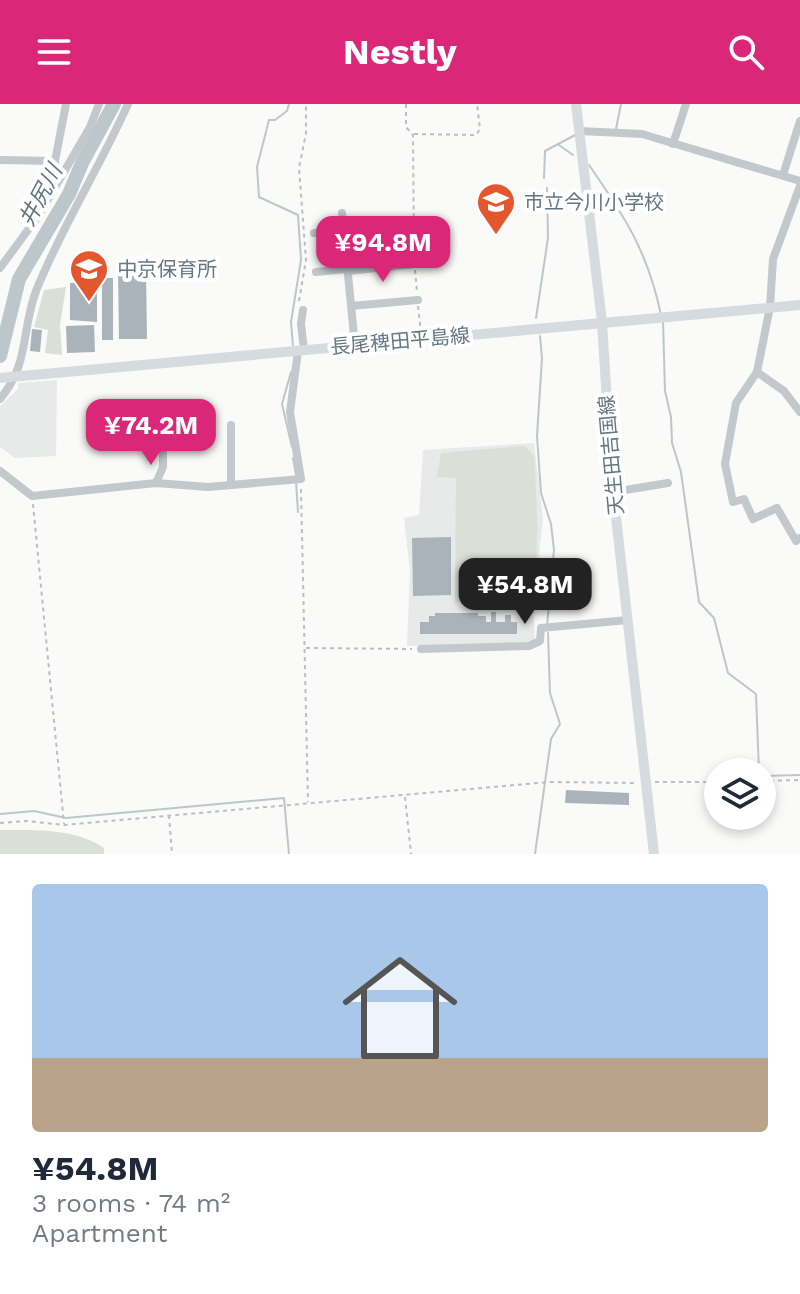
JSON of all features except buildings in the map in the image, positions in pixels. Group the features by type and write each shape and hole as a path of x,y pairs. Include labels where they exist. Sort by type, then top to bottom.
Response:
{"main road":[{"name":"天生田吉国線","path":"576,104 602,322 613,492 654,854"},
{"name":"長尾稗田平島線","path":"9,378 800,305"}],"street":[{"path":"56,181 55,161 66,104"},
{"path":"0,268 39,215 90,127 99,104"},
{"path":"0,399 25,352 35,294 128,104"},
{"path":"673,144 686,104"},
{"path":"783,175 800,121"},
{"path":"580,131 634,132 783,175 800,184 773,259 770,307 757,372 736,403 725,464 733,502 744,499 753,519 777,508 796,541 800,538"},
{"path":"0,160 55,161"},
{"path":"342,213 355,346"},
{"path":"314,233 344,230"},
{"path":"316,272 415,264"},
{"path":"351,306 418,300"},
{"path":"0,471 32,496 156,483 208,487 301,479 290,412 301,350 301,309"},
{"path":"757,372 784,391 800,412"},
{"path":"231,425 231,485"},
{"path":"156,483 163,467 163,444"},
{"path":"613,492 668,483"},
{"path":"421,649 529,646 540,641 541,628 628,620"}],"path":[{"path":"301,309 306,260 299,168 306,133 306,104"},
{"path":"406,104 406,127 413,135 415,264 421,340"},
{"path":"413,135 421,132 476,135 480,129 477,104"},
{"path":"301,479 308,803"},
{"path":"32,496 64,825"},
{"path":"304,648 421,649"},
{"path":"776,781 800,780"},
{"path":"0,823 27,821 64,825 549,782 704,782"},
{"path":"405,796 411,854"},
{"path":"169,814 172,854"}],"shaded area":[{"path":"66,287 60,325 62,355 45,353 48,330 34,327 44,290"},
{"path":"57,380 56,456 15,458 0,447 0,406 18,389 18,383"},
{"path":"534,443 543,519 533,609 535,640 533,643 478,646 407,646 410,572 404,518 419,515 423,450"},
{"path":"524,446 534,456 537,511 537,548 529,603 455,602 456,478 437,477 441,453"},
{"path":"0,830 40,830 81,837 104,848 104,854 0,854"}],"waterway":[{"name":"井尻川","path":"0,356 19,279 69,194 114,104"},
{"path":"289,104 287,111 275,120 269,120 257,167 259,197 298,215 301,260 291,322 293,346"},
{"path":"616,129 621,104"},
{"path":"544,178 545,151 577,134"},
{"path":"559,145 573,155"},
{"path":"589,165 634,236 649,272 661,315"},
{"path":"536,318 548,238 547,188"},
{"path":"663,321 665,391 671,417 672,443 681,472 699,602 714,618 728,673 756,694 758,758"},
{"path":"540,336 542,358 537,436 541,493 551,524 554,550 547,626"},
{"path":"291,372 282,404 292,447"},
{"path":"293,458 296,475"},
{"path":"296,481 298,512"},
{"path":"535,854 551,739 560,724 550,693 548,633"},
{"path":"776,776 800,775"},
{"path":"0,814 34,811 66,818 284,798 289,854"}],"place":[{"name":"市立今川小学校","path":"496,236"},
{"name":"中京保育所","path":"89,303"}]}
